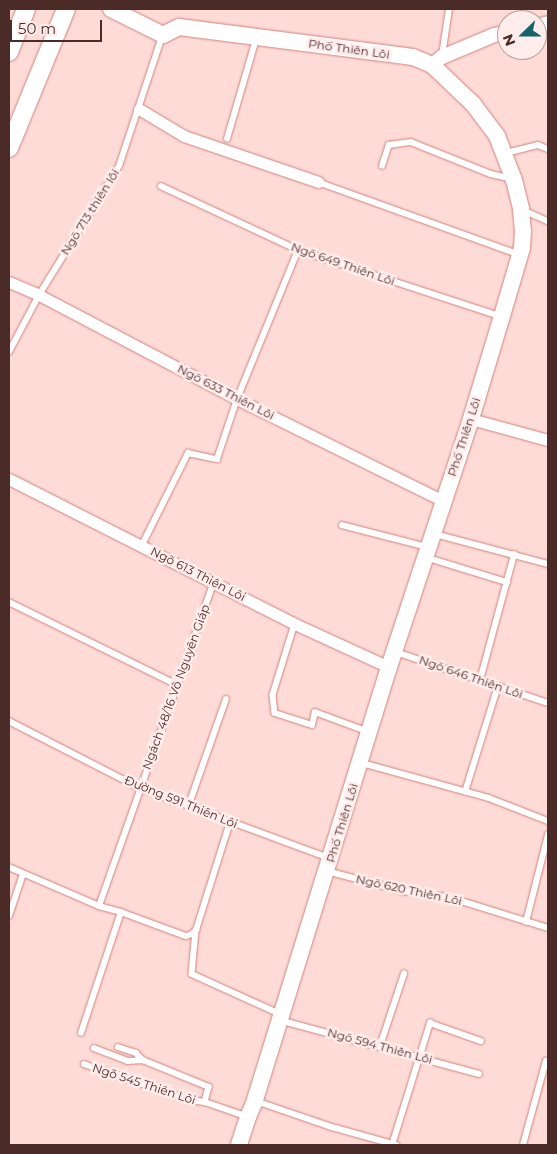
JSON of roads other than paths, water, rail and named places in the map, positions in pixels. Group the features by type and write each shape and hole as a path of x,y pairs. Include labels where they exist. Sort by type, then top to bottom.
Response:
{"main road":[{"path":"9,52 26,9"},
{"path":"9,148 66,9"},
{"path":"111,9 163,36"},
{"name":"Phố Thiên Lôi","path":"163,36 179,27 437,61 497,136 514,180 524,230 520,254 471,419 394,651 361,763 255,1101 239,1145"}],"street":[{"path":"437,61 497,34"},
{"path":"139,109 184,136 318,182"},
{"name":"Ngõ 633 Thiên Lôi","path":"9,282 39,295 237,399 443,501"},
{"path":"471,419 548,440"},
{"name":"Ngõ 613 Thiên Lôi","path":"9,479 214,581 295,624 389,667"}],"lane":[{"path":"437,61 449,9"},
{"name":"Ngõ 713 thiên lôi","path":"9,352 39,295 119,166 163,36"},
{"path":"227,139 257,36"},
{"path":"382,166 389,145 411,142 491,174 514,180"},
{"path":"504,153 538,146 548,149"},
{"path":"318,182 520,254"},
{"name":"Ngõ 649 Thiên Lôi","path":"161,186 298,250 502,316"},
{"path":"521,209 548,221"},
{"path":"142,545 188,453 218,459 237,399 298,250"},
{"path":"342,525 429,546 514,554 548,564"},
{"path":"429,546 507,582"},
{"path":"480,680 514,554"},
{"name":"Ngách 48/16 Vô Nguyên Giáp","path":"99,906 214,581"},
{"path":"9,602 178,684"},
{"path":"295,624 273,696 274,713 312,724 316,712 370,732"},
{"name":"Ngõ 646 Thiên Lôi","path":"394,651 548,704"},
{"path":"466,792 498,686"},
{"path":"188,807 226,699"},
{"name":"Đường 591 Thiên Lôi","path":"9,721 140,788 230,822 329,865"},
{"path":"361,763 489,798 548,821"},
{"path":"9,867 99,906 186,936 192,934 197,926 230,822"},
{"path":"526,922 548,834"},
{"name":"Ngõ 620 Thiên Lôi","path":"329,865 402,891 448,897 548,928"},
{"path":"9,916 23,874"},
{"path":"81,1033 120,912"},
{"name":"Ngõ 594 Thiên Lôi","path":"197,926 192,974 281,1017 479,1074"},
{"path":"380,1046 404,974"},
{"path":"255,1101 332,1127 394,1145 418,1056 430,1023 481,1041"},
{"path":"118,1046 136,1053 143,1060"},
{"name":"Ngõ 545 Thiên Lôi","path":"94,1048 128,1061 143,1060 209,1087 204,1102"},
{"path":"523,1145 546,1062 548,1062"},
{"name":"Ngõ 545 Thiên Lôi","path":"84,1064 189,1100 204,1102 248,1117"}]}
